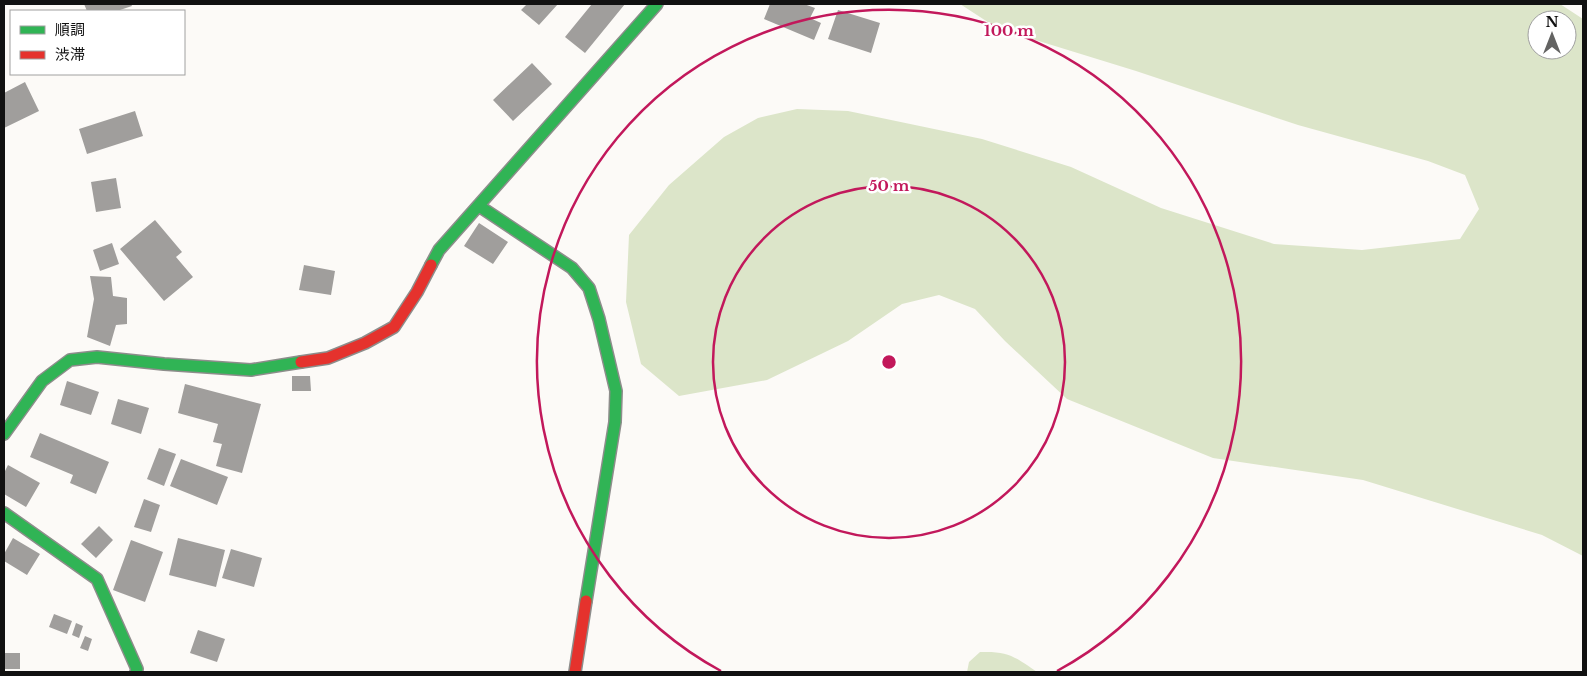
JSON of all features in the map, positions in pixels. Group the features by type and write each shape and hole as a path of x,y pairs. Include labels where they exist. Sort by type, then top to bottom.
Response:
{"street":[{"path":"4,434 42,381 70,360 97,357 251,370 328,358 365,343 394,327 417,292 439,250 657,4"},
{"path":"479,206 572,268 589,288 600,319 616,391 615,422 575,672"},
{"path":"4,513 97,579 137,669 136,672"}],"green space":[{"path":"960,4 1560,4 1569,10 1527,10 1527,60 1577,60 1577,15 1583,19 1583,556 1542,535 1363,480 1213,458 1067,399 1005,341 975,309 939,295 902,304 848,341 767,380 679,396 641,364 626,302 629,235 669,185 724,137 758,118 797,109 848,111 982,139 1071,167 1161,208 1274,244 1362,250 1460,239 1479,209 1465,175 1428,161 1298,125 1136,71 997,28"},
{"path":"980,652 997,652 1010,656 1037,672 967,672 969,662"}],"building":[{"path":"84,4 131,4 132,6 120,10 87,10"},
{"path":"527,4 558,4 539,25 521,10"},
{"path":"592,4 625,4 585,53 565,37"},
{"path":"770,4 804,4 815,8 810,18 821,23 814,40 764,19"},
{"path":"838,10 880,23 871,53 828,39"},
{"path":"532,63 552,84 513,121 493,100"},
{"path":"25,82 39,111 4,128 4,93"},
{"path":"135,111 143,136 87,154 79,129"},
{"path":"116,178 121,208 96,212 91,182"},
{"path":"155,220 182,252 176,257 193,277 164,301 120,249"},
{"path":"479,223 508,242 493,264 464,246"},
{"path":"112,243 119,264 100,271 93,250"},
{"path":"304,265 335,271 331,295 299,290"},
{"path":"90,276 111,277 113,296 127,298 127,324 116,325 110,346 87,337 94,299"},
{"path":"292,376 310,376 311,391 292,391"},
{"path":"67,381 99,392 91,415 60,405"},
{"path":"185,384 261,404 242,473 216,466 222,444 213,442 218,424 178,413"},
{"path":"118,399 149,408 141,434 111,424"},
{"path":"40,433 109,462 96,494 70,483 73,475 30,457"},
{"path":"159,448 176,454 164,486 147,479"},
{"path":"181,459 228,477 217,505 170,486"},
{"path":"8,465 40,483 26,507 4,494 4,473"},
{"path":"144,499 160,505 151,532 134,527"},
{"path":"99,526 113,540 96,558 81,544"},
{"path":"13,538 40,554 27,575 4,561 4,554"},
{"path":"178,538 225,550 216,587 169,575"},
{"path":"131,540 163,552 145,602 113,590"},
{"path":"231,549 262,558 254,587 222,578"},
{"path":"54,614 72,621 67,634 49,627"},
{"path":"76,623 83,626 79,638 72,635"},
{"path":"198,630 225,639 217,662 190,653"},
{"path":"85,636 92,639 88,651 80,648"},
{"path":"4,653 20,653 20,669 4,669"}],"traffic: fast":[{"path":"431,265 439,250 657,4"},
{"path":"479,206 572,268 589,288 599,319 616,391 615,422 586,601"},
{"path":"4,434 42,381 70,360 97,357 251,370 301,362"},
{"path":"4,513 97,579 137,669 136,672"}],"traffic: jam":[{"path":"301,362 328,358 365,343 394,327 417,292 431,265"},
{"path":"575,672 586,601"}]}
